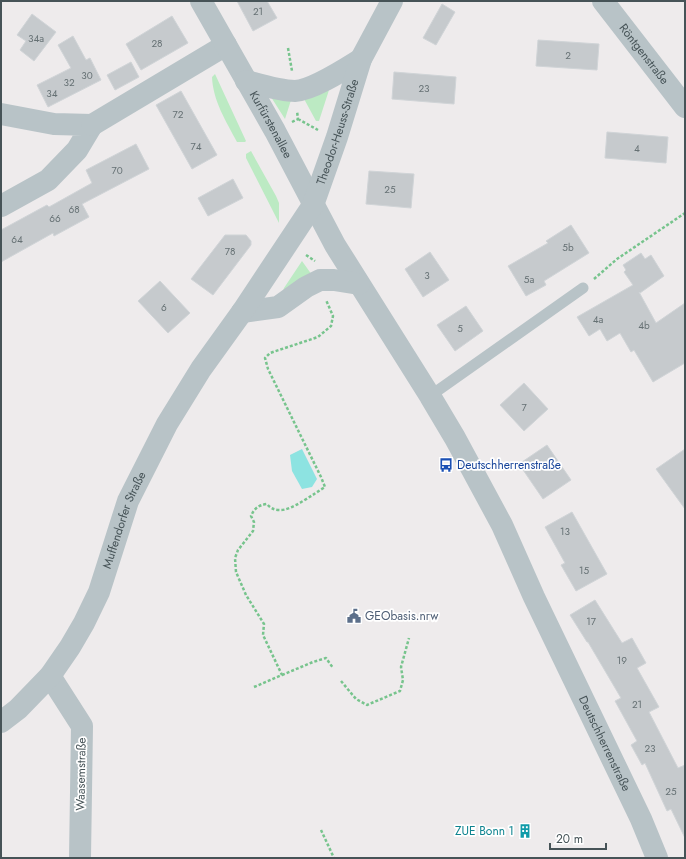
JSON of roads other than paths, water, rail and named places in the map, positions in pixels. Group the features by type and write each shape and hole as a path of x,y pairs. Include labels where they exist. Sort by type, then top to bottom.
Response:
{"street":[{"name":"Kurfürstenallee","path":"202,1 275,131 313,205"},
{"name":"Theodor-Heuss-Straße","path":"313,205 337,137 361,60 392,1"},
{"name":"Röntgenstraße","path":"603,1 685,107"},
{"path":"1,206 48,180 77,150 92,125 226,46"},
{"name":"Theodor-Heuss-Straße","path":"246,81 295,91 318,84 361,60"},
{"path":"1,114 54,124 92,125"},
{"name":"Deutschherrenstraße","path":"313,205 335,246 455,438 502,525 534,597 641,819 657,858"},
{"name":"Muffendorfer Straße","path":"1,722 18,709 50,676 77,635 96,598 128,501 167,424 201,369 242,312 313,205"},
{"path":"242,312 278,307 306,287 320,280 334,280 359,284"},
{"name":"Waasemstraße","path":"50,676 82,726 80,858"}],"lane":[{"path":"430,396 583,288"}],"water":[{"path":"302,449 317,479 312,487 302,489 292,471 290,455"}],"place":[{"name":"Deutschherrenstraße","path":"446,465"},
{"name":"GEObasis.nrw","path":"354,616"},
{"name":"ZUE Bonn 1","path":"525,831"}]}
